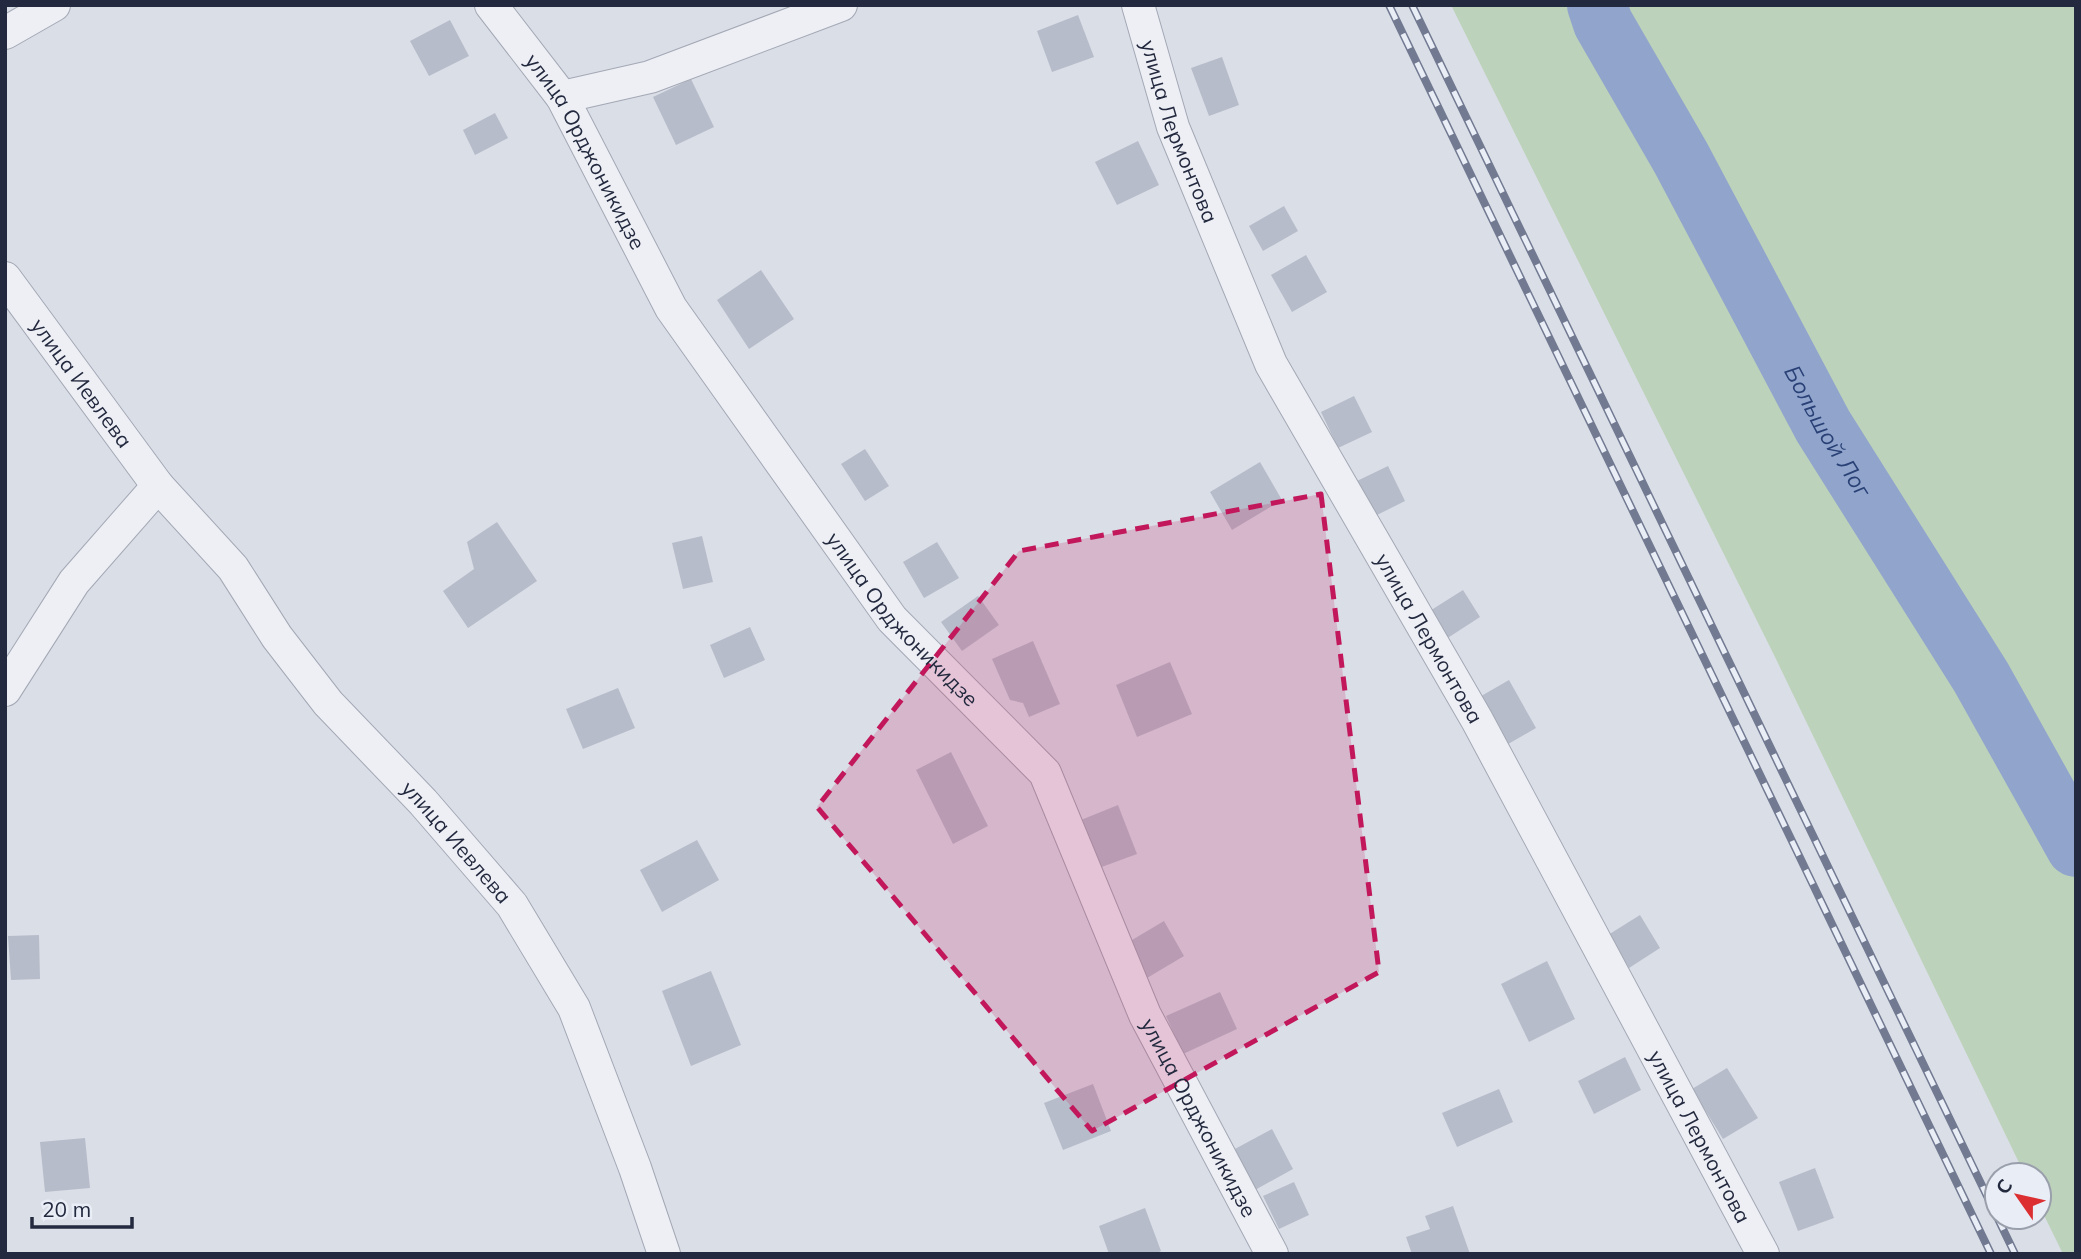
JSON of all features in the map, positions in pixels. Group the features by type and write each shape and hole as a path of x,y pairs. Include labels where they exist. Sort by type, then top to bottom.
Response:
{"street":[{"path":"5,33 54,5"},
{"name":"улица Орджоникидзе","path":"491,5 562,97 671,308 892,619 1045,773 1145,1015 1272,1254"},
{"path":"562,97 650,78 841,5"},
{"name":"улица Лермонтова","path":"1138,5 1172,127 1271,364 1477,720 1763,1254"},
{"name":"улица Иевлева","path":"5,278 158,486 233,568 277,637 328,703 423,802 512,905 574,1008 635,1168 664,1254"},
{"path":"5,690 74,582 158,486"}],"highlighted area":[{"path":"1321,494 1379,972 1092,1131 817,807 1019,551"}],"green space":[{"path":"1451,5 2076,5 2076,1254 2063,1254 2052,1231 2053,1161 2018,1161 1776,659"}],"building":[{"path":"1078,15 1094,57 1052,72 1037,31"},
{"path":"450,20 469,56 429,76 410,41"},
{"path":"1222,57 1239,105 1209,116 1191,68"},
{"path":"691,79 714,127 676,145 653,97"},
{"path":"495,113 508,138 475,155 463,130"},
{"path":"1138,141 1159,185 1117,205 1095,162"},
{"path":"1284,206 1298,231 1263,251 1249,226"},
{"path":"1306,255 1327,292 1292,312 1271,275"},
{"path":"761,270 794,319 749,349 717,300"},
{"path":"1354,396 1372,432 1338,448 1321,412"},
{"path":"865,449 889,486 865,501 841,464"},
{"path":"1260,462 1282,500 1232,530 1210,492"},
{"path":"1388,466 1405,501 1375,516 1357,481"},
{"path":"497,522 537,581 468,628 443,591 474,569 467,542"},
{"path":"702,536 713,582 683,589 672,543"},
{"path":"937,542 959,578 924,598 903,562"},
{"path":"1463,590 1480,617 1443,641 1425,614"},
{"path":"978,596 999,625 962,651 941,622"},
{"path":"750,627 765,660 724,678 710,645"},
{"path":"1033,641 1060,704 1029,717 1023,703 1010,700 992,659"},
{"path":"1170,662 1192,714 1137,737 1116,685"},
{"path":"1509,680 1536,728 1503,747 1476,699"},
{"path":"618,688 635,728 583,749 566,709"},
{"path":"951,752 988,826 953,844 916,770"},
{"path":"1118,805 1137,854 1099,868 1081,820"},
{"path":"697,840 719,880 662,912 640,870"},
{"path":"1640,915 1660,948 1629,968 1608,935"},
{"path":"1164,921 1184,956 1147,978 1127,943"},
{"path":"39,935 40,979 11,980 8,936"},
{"path":"1547,961 1575,1019 1529,1042 1501,984"},
{"path":"711,971 741,1045 691,1066 662,991"},
{"path":"1220,992 1237,1029 1183,1054 1166,1016"},
{"path":"1625,1057 1641,1090 1594,1114 1578,1081"},
{"path":"1727,1068 1758,1118 1723,1139 1692,1089"},
{"path":"1093,1084 1111,1131 1063,1150 1044,1103"},
{"path":"1499,1089 1513,1122 1457,1147 1442,1113"},
{"path":"1272,1129 1293,1169 1255,1190 1233,1150"},
{"path":"85,1138 90,1188 45,1192 40,1142"},
{"path":"1815,1168 1834,1218 1798,1231 1779,1182"},
{"path":"1294,1182 1309,1215 1279,1229 1263,1196"},
{"path":"1453,1206 1470,1254 1412,1254 1406,1237 1430,1229 1425,1216"},
{"path":"1145,1208 1161,1251 1155,1254 1109,1254 1099,1226"}],"waterway":[{"name":"Большой Лог","path":"1597,5 1603,23 1681,158 1823,426 1981,677 2076,847"}],"railway":[{"path":"1389,5 1991,1254"},
{"path":"1412,5 2015,1254"}]}
